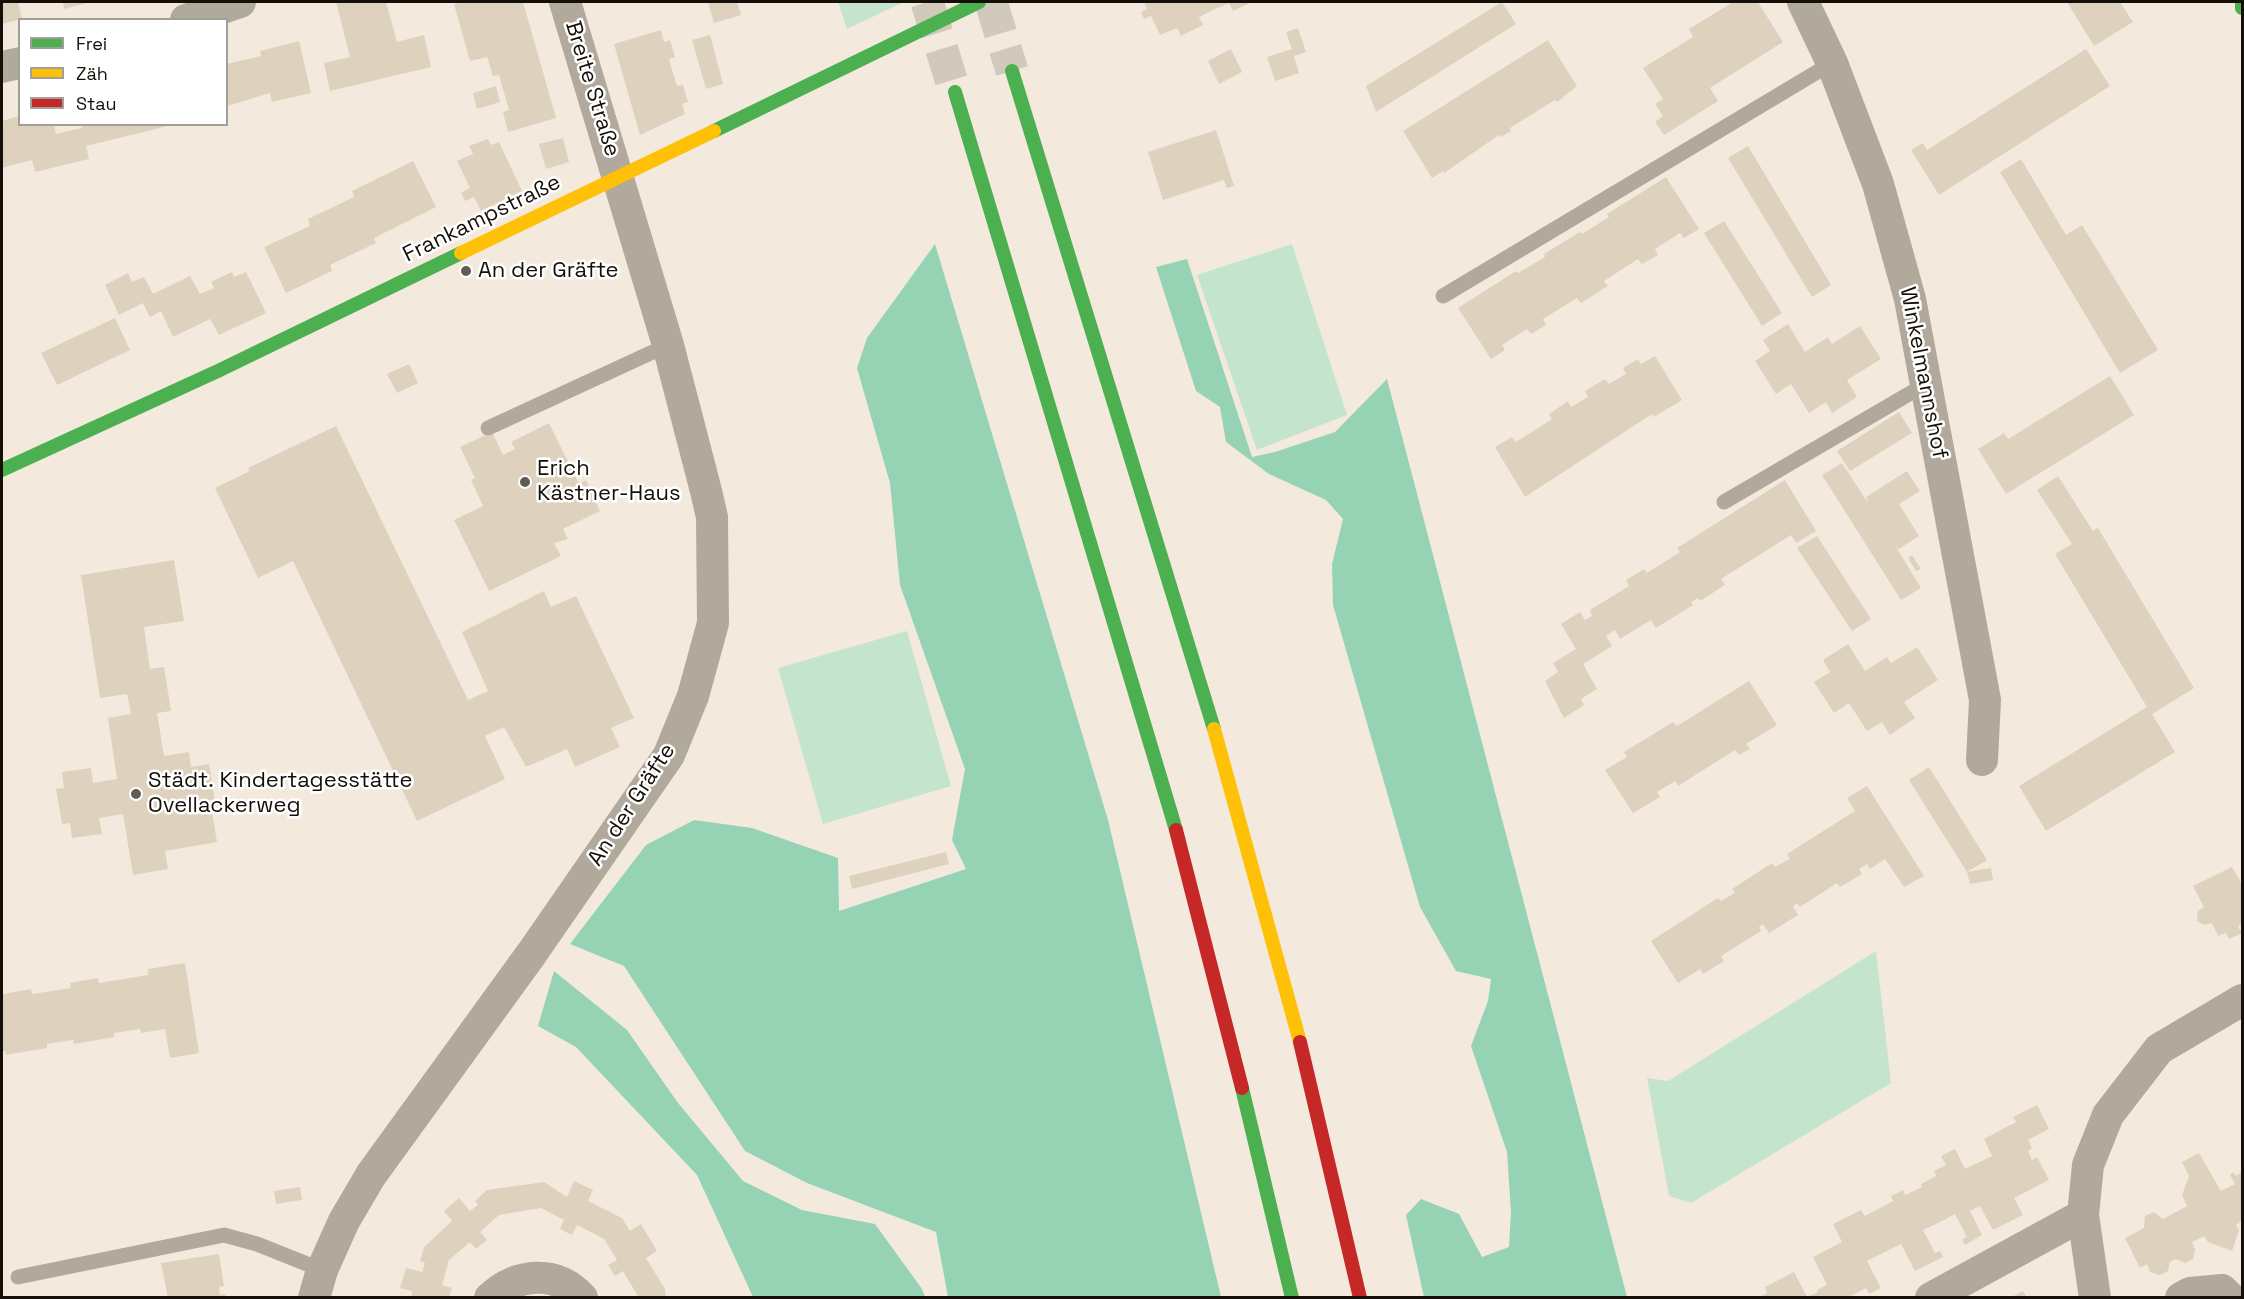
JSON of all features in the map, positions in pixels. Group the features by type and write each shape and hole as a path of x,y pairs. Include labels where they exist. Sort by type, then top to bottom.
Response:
{"main road":[{"name":"Frankampstraße","path":"2,470 220,370 979,2"},
{"path":"2242,2 2242,8"},
{"path":"1012,71 1246,836 1333,1167 1360,1298"},
{"path":"955,92 1180,843 1266,1181 1292,1298"}],"street":[{"path":"192,18 240,2"},
{"name":"Breite Straße","path":"565,2 618,177"},
{"name":"Winkelmannshof","path":"1803,2 1832,63 1878,184 1910,299 1985,700 1982,760"},
{"path":"2,67 18,63"},
{"name":"An der Gräfte","path":"318,1284 344,1221 371,1175 532,953 669,755 693,696 713,623 712,518 668,345 618,177"},
{"path":"2095,1298 2083,1215 2088,1165 2108,1115 2159,1049 2242,1000"},
{"path":"1931,1298 2083,1215"},
{"path":"490,1298 506,1283 538,1276 570,1285 582,1298"},
{"path":"2181,1298 2190,1293 2222,1290 2229,1298"}],"lane":[{"path":"1443,296 1832,63"},
{"path":"488,428 668,345"},
{"path":"1724,502 1926,384"},
{"path":"18,1277 224,1235 257,1244 318,1284"}],"green space":[{"path":"838,2 904,2 847,29"},
{"path":"935,244 1108,820 1221,1297 948,1297 936,1232 807,1183 745,1151 624,966 570,944 646,845 694,820 752,828 838,858 839,911 966,869 952,840 965,769 900,585 890,483 857,368 867,338"},
{"path":"1292,244 1347,415 1257,450 1197,275"},
{"path":"1187,259 1252,457 1275,452 1335,432 1387,379 1627,1297 1424,1297 1406,1215 1421,1199 1459,1214 1482,1257 1509,1247 1511,1213 1507,1152 1471,1046 1488,1001 1491,979 1456,971 1420,907 1333,605 1332,564 1343,519 1326,500 1269,474 1226,442 1220,407 1196,391 1156,267"},
{"path":"907,631 951,786 823,824 778,668"},
{"path":"1876,951 1891,1083 1691,1203 1669,1196 1647,1078 1668,1081"},
{"path":"554,971 627,1030 678,1103 743,1181 802,1210 875,1224 922,1289 925,1297 753,1297 697,1175 576,1047 538,1026"}],"building":[{"path":"2,2 18,2 22,18 2,24"},
{"path":"63,2 91,2 64,9"},
{"path":"336,2 386,2 397,42 424,35 431,67 330,91 324,63 350,57"},
{"path":"523,2 556,118 508,132 503,112 509,110 499,75 493,76 487,57 470,61 454,4"},
{"path":"708,2 737,2 741,15 714,23"},
{"path":"1144,2 1252,2 1233,11 1229,3 1213,10 1199,17 1203,25 1181,36 1177,28 1160,35 1151,16 1144,19 1141,12 1147,9"},
{"path":"1502,2 1516,24 1376,112 1366,86"},
{"path":"1733,2 1758,2 1783,42 1710,88 1718,101 1664,135 1655,122 1663,116 1655,104 1663,99 1643,68 1693,37 1689,29"},
{"path":"2067,2 2120,2 2133,22 2094,46"},
{"path":"1298,28 1306,52 1294,56 1299,73 1275,81 1267,57 1292,49 1286,32"},
{"path":"661,30 664,42 670,40 675,57 669,59 673,73 677,86 683,85 688,102 682,104 685,114 640,135 614,44"},
{"path":"710,35 723,84 706,89 692,40"},
{"path":"1548,40 1577,86 1557,102 1555,100 1510,128 1511,131 1500,137 1499,135 1444,173 1443,171 1432,178 1403,131"},
{"path":"299,41 311,93 272,102 270,93 228,106 228,64 261,56 260,51"},
{"path":"1231,49 1242,72 1219,84 1208,61"},
{"path":"2086,49 2110,86 1939,195 1911,150 1923,143 1927,150"},
{"path":"496,86 500,102 477,109 473,93"},
{"path":"18,117 18,126 54,126 56,134 82,128 82,126 168,126 86,146 89,159 35,172 32,160 2,168 2,121"},
{"path":"1216,130 1234,186 1227,188 1224,180 1163,200 1148,152"},
{"path":"563,138 569,162 546,169 539,144"},
{"path":"488,139 491,145 499,142 522,191 481,211 474,197 465,201 461,193 470,188 457,161 473,154 469,146"},
{"path":"1748,146 1831,285 1812,297 1728,158"},
{"path":"2021,159 2066,235 2082,225 2158,350 2120,373 2000,172"},
{"path":"413,161 436,207 374,238 376,243 330,265 332,271 286,293 264,247 310,226 308,219 354,197 352,191"},
{"path":"1666,177 1699,229 1684,238 1680,233 1655,249 1658,255 1642,264 1638,259 1604,281 1608,286 1581,303 1577,298 1543,319 1546,325 1531,334 1527,329 1502,345 1505,350 1491,359 1458,308 1516,271 1518,273 1545,257 1544,254 1580,232 1582,234 1609,217 1607,214"},
{"path":"1724,221 1782,313 1762,326 1704,233"},
{"path":"232,272 234,277 246,272 266,313 219,335 210,319 173,337 161,311 150,317 143,303 119,315 105,285 128,273 132,282 144,277 153,294 190,276 200,294 214,288 211,282"},
{"path":"115,318 130,350 57,385 41,353"},
{"path":"1788,324 1805,352 1828,337 1832,344 1860,326 1881,359 1847,380 1857,397 1832,413 1826,402 1809,413 1791,384 1776,394 1755,361 1770,351 1763,340"},
{"path":"1655,356 1682,400 1654,417 1652,414 1525,497 1495,447 1512,437 1516,442 1552,419 1549,414 1568,401 1571,407 1588,397 1585,391 1605,379 1609,384 1626,374 1623,368 1638,359 1641,364"},
{"path":"409,364 418,383 397,393 387,374"},
{"path":"2110,376 2134,415 2006,494 1978,449 2004,433 2008,439"},
{"path":"1899,412 1912,433 1850,471 1837,451"},
{"path":"549,423 579,484 586,480 600,511 563,529 568,539 554,543 561,556 489,591 454,520 483,506 471,480 475,478 460,447 492,432 503,455 515,449 511,442"},
{"path":"336,426 468,700 488,691 462,632 544,591 551,607 576,596 634,718 611,728 620,747 575,767 567,749 526,767 504,727 485,736 505,779 417,821 293,561 258,578 215,488 250,471 248,468"},
{"path":"1842,463 1868,503 1866,497 1907,471 1920,491 1899,504 1919,536 1899,549 1896,547 1921,588 1901,600 1822,475"},
{"path":"2058,476 2093,531 2098,528 2194,688 2152,714 2175,752 2046,831 2019,786 2147,707 2055,554 2072,544 2037,490"},
{"path":"1785,480 1816,531 1796,543 1791,535 1721,579 1725,585 1700,601 1698,598 1691,602 1693,605 1656,628 1651,620 1620,639 1615,630 1606,636 1612,646 1583,664 1597,689 1581,699 1584,705 1564,718 1545,681 1558,672 1553,663 1576,649 1561,624 1580,612 1585,620 1592,616 1590,610 1629,586 1626,580 1644,569 1647,573 1680,552 1677,548"},
{"path":"1817,536 1871,619 1852,631 1797,548"},
{"path":"1912,555 1921,569 1916,571 1908,558"},
{"path":"174,560 184,621 144,627 150,669 164,667 171,711 157,713 164,756 189,752 191,767 209,764 215,800 210,800 217,842 165,851 168,869 133,875 123,814 99,818 102,834 72,838 70,823 62,824 56,789 64,788 62,772 91,768 93,783 117,779 108,718 131,714 127,694 100,698 81,575"},
{"path":"1848,644 1865,671 1887,657 1891,663 1917,647 1938,680 1904,702 1915,718 1890,735 1882,722 1867,731 1849,703 1834,713 1814,682 1830,672 1823,660"},
{"path":"1749,681 1777,725 1746,744 1750,749 1739,755 1735,750 1678,786 1675,781 1657,792 1660,797 1633,813 1605,770 1627,757 1624,752 1673,722 1677,726"},
{"path":"1929,767 1987,860 1967,872 1909,780"},
{"path":"1867,786 1924,876 1904,887 1885,859 1870,869 1867,864 1859,869 1862,874 1840,887 1837,883 1800,907 1797,903 1793,906 1798,915 1769,933 1763,924 1759,927 1761,931 1721,956 1724,961 1703,974 1700,969 1678,983 1651,941 1718,898 1721,901 1735,893 1732,889 1772,863 1775,867 1790,859 1787,854 1855,811 1847,798"},
{"path":"946,852 949,864 852,889 849,876"},
{"path":"2232,867 2242,884 2242,924 2238,926 2242,933 2229,939 2226,933 2218,936 2212,923 2204,925 2197,921 2198,911 2204,907 2193,886"},
{"path":"1991,868 1993,880 1970,884 1967,872"},
{"path":"185,963 199,1053 170,1058 165,1029 141,1033 140,1029 114,1033 114,1037 74,1044 73,1040 47,1044 47,1048 6,1055 5,1051 2,1051 3,994 31,989 32,994 71,988 70,983 98,978 99,983 148,975 148,969"},
{"path":"2037,1105 2049,1129 2028,1140 2032,1148 2028,1151 2032,1160 2037,1157 2049,1180 2014,1198 2023,1215 1993,1230 1980,1206 1970,1211 1982,1235 1965,1245 1962,1239 1967,1237 1955,1214 1923,1230 1935,1253 1940,1251 1943,1257 1915,1271 1901,1244 1867,1261 1881,1288 1869,1294 1866,1288 1847,1298 1758,1298 1767,1293 1765,1287 1794,1272 1807,1297 1818,1292 1817,1290 1827,1285 1813,1257 1842,1242 1833,1224 1861,1210 1865,1216 1893,1201 1891,1196 1903,1190 1905,1195 1922,1187 1921,1184 1936,1176 1934,1171 1946,1165 1941,1156 1955,1149 1965,1169 1992,1156 1984,1139 2016,1122 2013,1117"},
{"path":"2199,1153 2221,1191 2235,1184 2230,1175 2233,1172 2236,1176 2242,1172 2242,1221 2236,1225 2239,1230 2232,1251 2208,1242 2204,1236 2192,1242 2195,1250 2193,1259 2185,1263 2176,1259 2170,1262 2168,1271 2160,1275 2150,1272 2147,1264 2140,1268 2125,1238 2144,1228 2145,1216 2154,1212 2163,1219 2187,1206 2182,1195 2189,1176 2182,1162"},
{"path":"574,1181 593,1190 588,1201 622,1218 630,1231 641,1224 657,1251 646,1258 665,1289 666,1298 639,1298 623,1271 615,1276 608,1265 617,1260 604,1239 577,1225 572,1235 560,1229 564,1220 541,1208 499,1215 480,1232 487,1240 476,1249 470,1242 449,1260 442,1285 452,1288 449,1298 411,1298 412,1291 400,1288 406,1268 422,1272 425,1263 420,1261 424,1247 452,1221 444,1211 459,1198 470,1211 478,1205 475,1201 487,1190 544,1182 567,1197"},
{"path":"300,1187 302,1200 276,1204 274,1191"},
{"path":"219,1254 224,1286 219,1287 220,1295 225,1294 226,1298 168,1298 161,1263"},
{"path":"2023,1291 2027,1298 2010,1298"}],"tunnel":[{"path":"927,2 955,92"},
{"path":"991,2 1012,71"}],"traffic: fast":[{"path":"714,131 979,2"},
{"path":"2242,2 2242,8"},
{"path":"1012,71 1214,729"},
{"path":"955,92 1176,830"},
{"path":"2,470 220,370 461,253"},
{"path":"1242,1088 1292,1298"}],"traffic: slow":[{"path":"461,253 714,131"},
{"path":"1214,729 1300,1042"}],"traffic: jam":[{"path":"1176,830 1242,1088"},
{"path":"1300,1042 1360,1298"}],"place":[{"name":"An der Gräfte","path":"466,271"},
{"name":"Erich Kästner-Haus","path":"525,482"},
{"name":"Städt. Kindertagesstätte Ovellackerweg","path":"136,794"}]}
